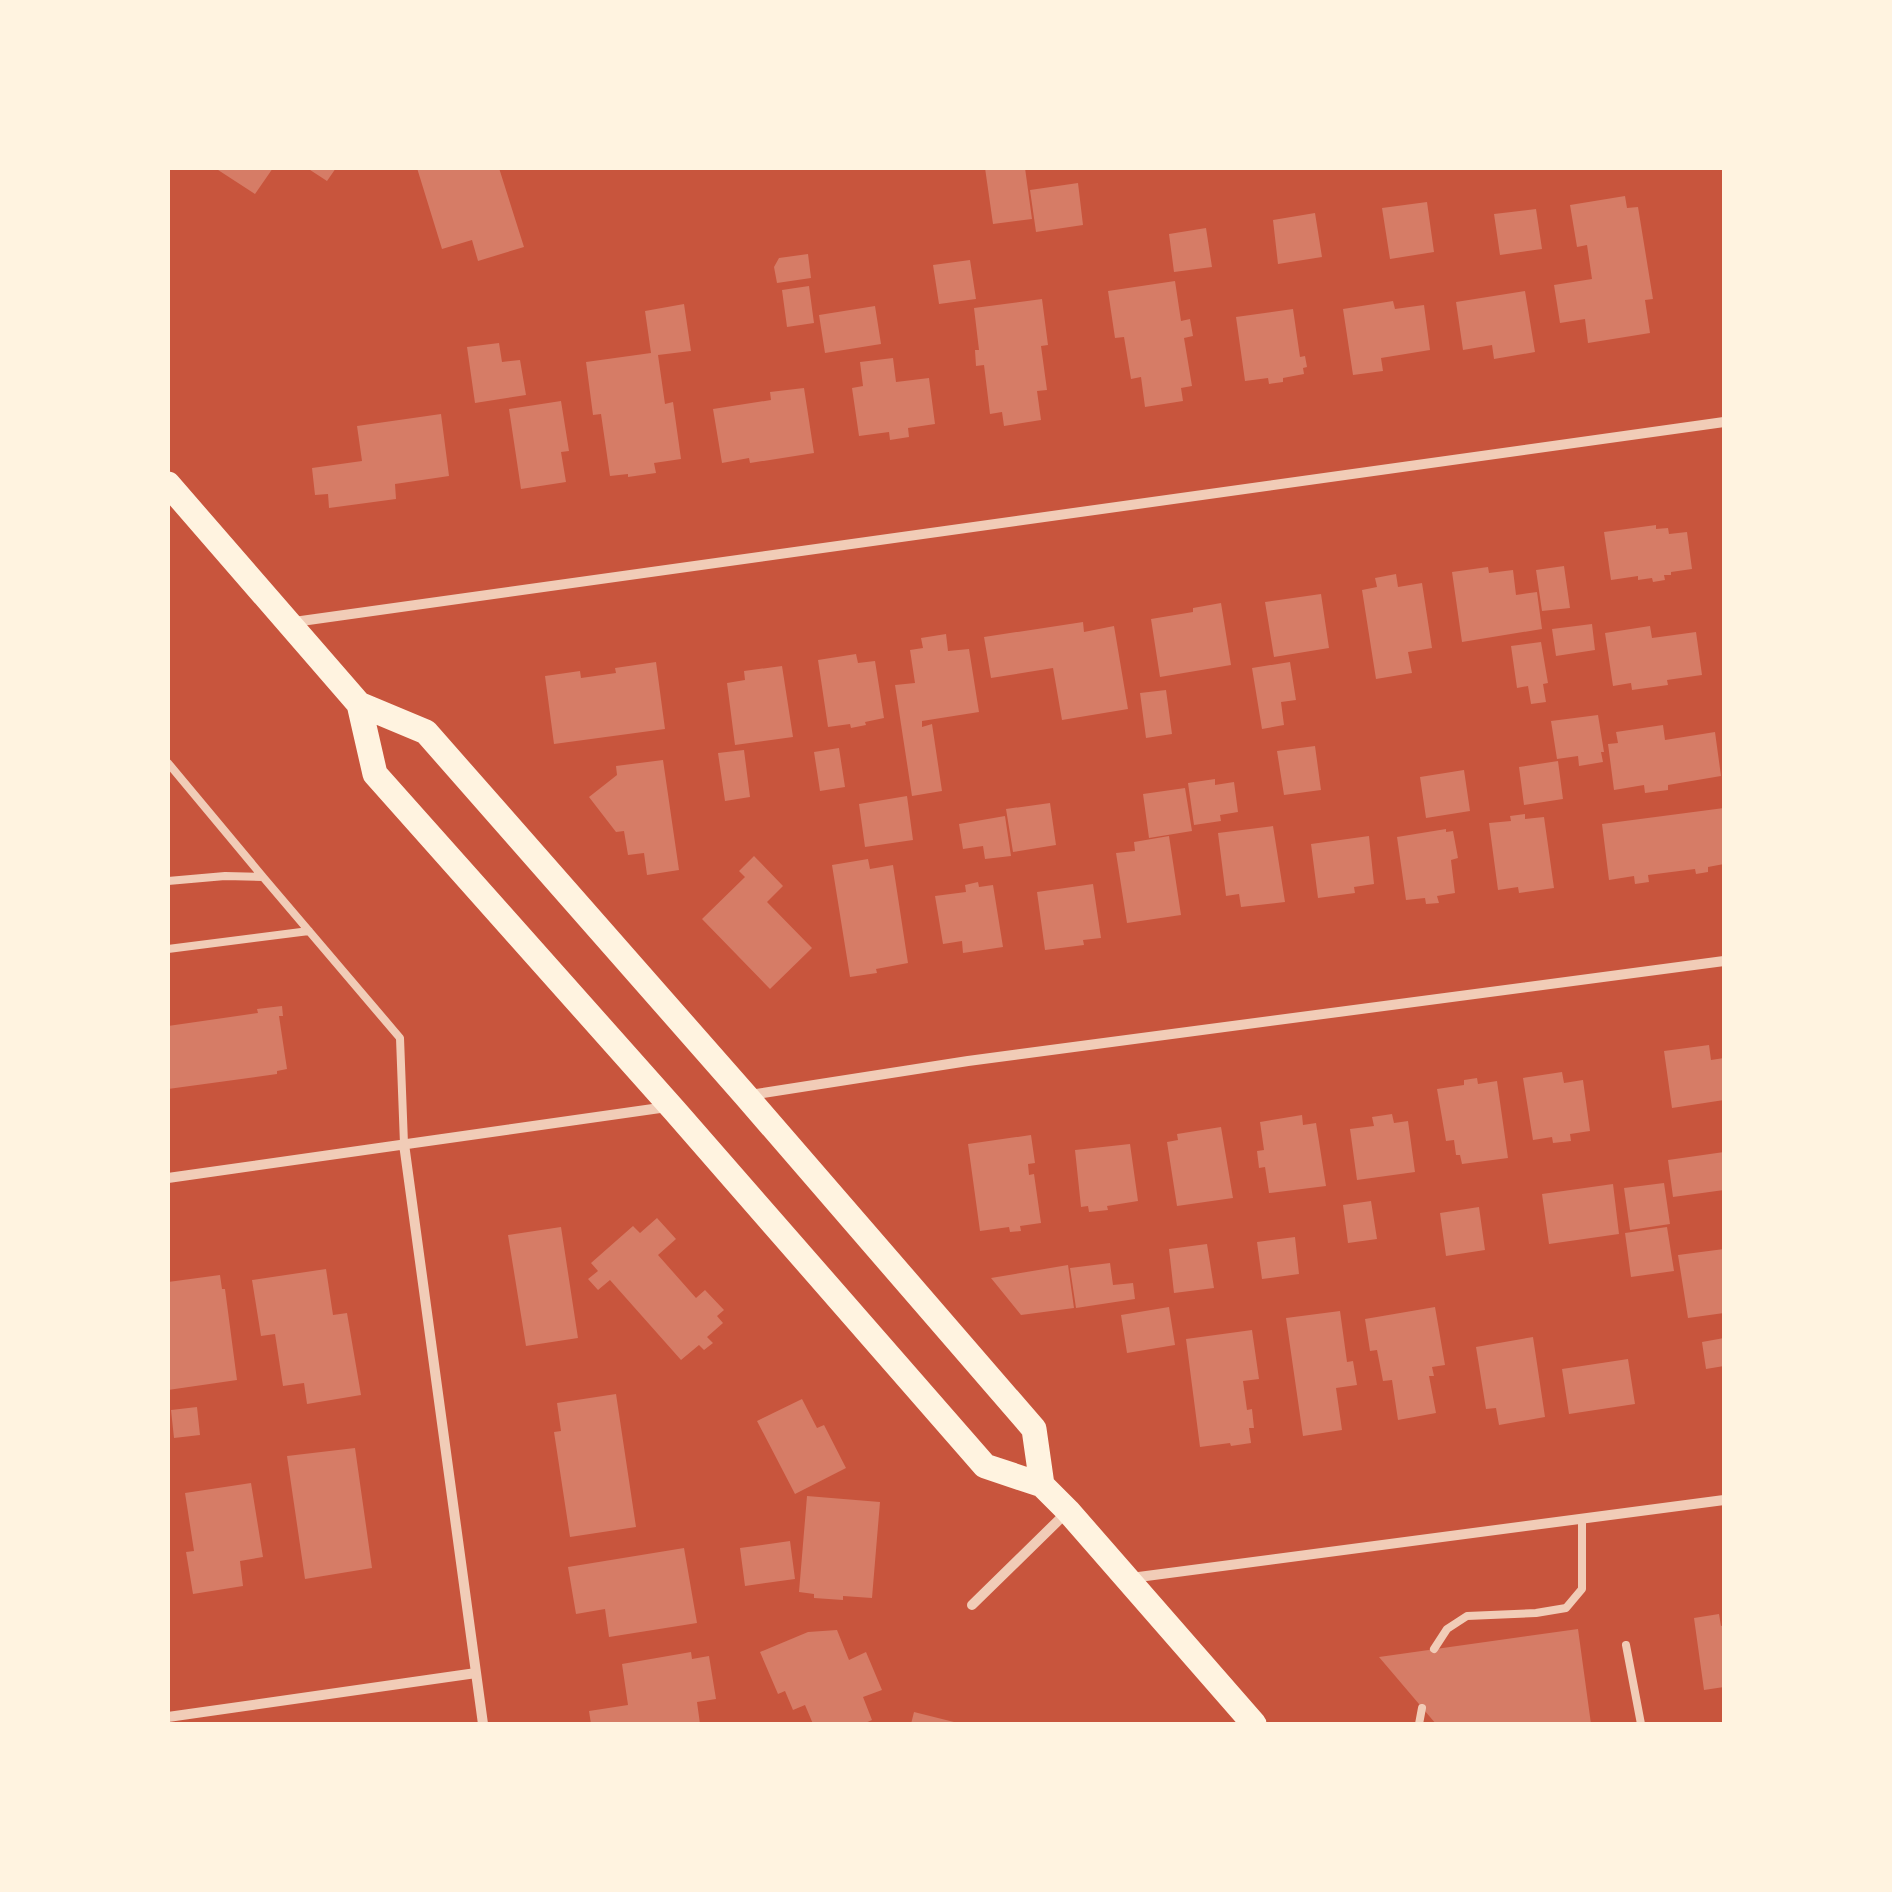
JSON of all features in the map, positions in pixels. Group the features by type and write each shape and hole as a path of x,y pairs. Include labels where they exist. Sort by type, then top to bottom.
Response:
{"main road":[{"path":"168,484 359,704 426,732 746,1096 1034,1429 1042,1485"},
{"path":"359,704 375,774 985,1466 1042,1485 1254,1724"}],"street":[{"path":"290,623 1724,422"},
{"path":"746,1096 968,1061 1724,961"},
{"path":"168,1178 671,1106"},
{"path":"404,1144 483,1724"},
{"path":"1126,1579 1724,1500"},
{"path":"972,1605 1068,1511"},
{"path":"168,1716 476,1673"}],"lane":[{"path":"168,763 400,1038 404,1144"},
{"path":"168,881 263,877"},
{"path":"168,949 309,930"},
{"path":"1434,1649 1447,1629 1467,1616 1566,1608 1582,1588 1582,1518"},
{"path":"1626,1645 1641,1724"},
{"path":"1419,1724 1422,1708"}],"building":[{"path":"215,168 273,168 255,194"},
{"path":"307,168 336,168 327,181"},
{"path":"417,168 499,168 524,247 478,261 472,240 442,249"},
{"path":"985,168 1025,168 1032,219 993,224"},
{"path":"1078,183 1083,225 1036,232 1030,190"},
{"path":"1625,196 1627,208 1638,207 1653,299 1645,300 1650,333 1588,343 1585,319 1560,323 1554,285 1592,279 1587,245 1577,247 1570,205"},
{"path":"1427,202 1434,252 1390,259 1382,208"},
{"path":"1536,209 1542,249 1500,255 1494,214"},
{"path":"1315,213 1322,257 1278,264 1273,220"},
{"path":"1206,228 1212,267 1174,272 1169,234"},
{"path":"808,254 811,278 777,283 774,267 779,258"},
{"path":"970,260 976,299 939,304 933,265"},
{"path":"1175,281 1181,321 1190,319 1193,336 1184,338 1192,386 1181,388 1183,401 1145,407 1141,377 1131,379 1124,337 1115,338 1108,291"},
{"path":"809,286 814,323 787,327 782,290"},
{"path":"1525,291 1535,352 1494,359 1492,345 1463,350 1456,302"},
{"path":"1042,299 1048,345 1041,346 1047,390 1037,391 1041,420 1004,426 1002,412 990,414 984,365 976,366 975,350 979,350 974,308"},
{"path":"1393,301 1395,309 1424,305 1430,350 1381,358 1383,371 1353,375 1343,309"},
{"path":"684,304 691,351 658,355 665,404 673,402 681,459 654,463 656,473 610,476 601,414 593,415 586,362 651,353 645,311"},
{"path":"875,306 881,344 825,353 819,315"},
{"path":"1293,309 1300,357 1305,356 1307,367 1303,368 1304,374 1269,384 1268,378 1245,381 1236,317"},
{"path":"499,343 502,362 520,360 526,395 475,403 467,347"},
{"path":"893,358 896,382 929,378 935,424 908,428 909,437 890,440 889,432 859,436 852,388 863,386 860,362"},
{"path":"804,388 814,453 750,463 749,458 722,463 713,409 771,400 770,392"},
{"path":"561,401 569,451 561,452 566,482 521,489 509,409"},
{"path":"441,414 449,476 395,484 396,499 329,508 328,494 315,495 312,468 362,461 357,426"},
{"path":"1656,525 1656,529 1668,528 1669,534 1687,532 1692,569 1671,572 1664,575 1665,580 1653,582 1652,578 1638,580 1638,576 1611,580 1604,532"},
{"path":"1564,566 1570,608 1542,611 1536,570"},
{"path":"1488,567 1489,573 1513,570 1516,595 1537,592 1542,629 1462,642 1452,572"},
{"path":"1396,574 1398,587 1422,583 1432,648 1408,652 1412,673 1376,679 1362,590 1377,587 1375,578"},
{"path":"1321,594 1329,648 1274,657 1265,602"},
{"path":"1221,603 1231,665 1160,677 1151,619"},
{"path":"1083,622 1084,632 1114,626 1128,709 1062,720 1053,668 991,678 984,637"},
{"path":"1592,624 1595,650 1556,656 1552,629"},
{"path":"1650,626 1652,638 1696,632 1702,675 1632,690 1631,683 1613,686 1605,633"},
{"path":"946,634 948,651 969,649 979,712 922,721 922,727 932,724 942,791 912,796 895,685 915,683 910,650 923,648 921,638"},
{"path":"1541,642 1548,683 1543,684 1546,702 1531,704 1528,686 1517,688 1511,646"},
{"path":"856,654 858,663 875,661 884,718 851,728 850,724 828,727 818,660"},
{"path":"656,662 665,729 554,744 545,676 580,671 581,678"},
{"path":"1290,662 1296,700 1281,702 1284,725 1262,729 1252,668"},
{"path":"782,666 793,737 735,745 727,683 745,680 744,671"},
{"path":"1166,690 1172,734 1146,738 1140,693"},
{"path":"1598,715 1603,762 1579,766 1578,756 1557,759 1551,721"},
{"path":"1663,725 1665,740 1715,732 1721,776 1668,785 1668,790 1645,793 1644,785 1614,790 1608,744 1618,743 1616,732"},
{"path":"1315,746 1321,790 1284,795 1277,751"},
{"path":"839,748 845,787 820,791 814,752"},
{"path":"744,750 750,797 725,801 718,753"},
{"path":"663,760 679,870 647,875 644,853 628,855 624,831 616,832 589,797 617,775 616,766"},
{"path":"1558,761 1563,799 1524,805 1519,767"},
{"path":"1464,770 1470,811 1426,818 1420,777"},
{"path":"1215,779 1215,785 1234,782 1238,812 1220,815 1221,821 1194,825 1188,783"},
{"path":"1185,788 1192,831 1149,838 1143,794"},
{"path":"907,796 913,840 865,847 859,804"},
{"path":"1050,803 1056,845 1013,852 1006,809"},
{"path":"1724,808 1724,864 1696,874 1695,869 1648,875 1649,882 1635,884 1634,876 1609,880 1602,824"},
{"path":"1525,814 1525,819 1544,817 1554,888 1519,893 1518,887 1498,890 1489,823 1511,821 1510,816"},
{"path":"1005,816 1011,856 985,859 983,846 963,849 959,824"},
{"path":"1273,826 1285,902 1241,907 1239,894 1226,896 1218,833"},
{"path":"1453,831 1458,858 1451,860 1455,893 1437,896 1439,903 1426,904 1425,898 1406,900 1397,837"},
{"path":"1169,836 1181,915 1127,923 1116,853 1135,851 1134,842"},
{"path":"1369,836 1374,884 1354,887 1355,893 1318,898 1311,844"},
{"path":"754,856 783,886 767,902 812,948 770,989 702,919 745,877 739,871"},
{"path":"868,859 870,869 893,865 908,963 850,977 832,865"},
{"path":"978,882 979,887 993,885 1003,947 963,953 962,941 943,944 935,896 966,892 965,885"},
{"path":"1093,884 1101,938 1083,940 1084,945 1045,950 1037,892"},
{"path":"282,1006 283,1016 279,1016 287,1069 277,1074 168,1089 168,1026"},
{"path":"1709,1045 1711,1060 1724,1058 1724,1100 1672,1108 1664,1051"},
{"path":"1562,1072 1564,1083 1583,1080 1590,1131 1570,1134 1571,1141 1553,1143 1552,1137 1533,1140 1523,1078"},
{"path":"1477,1078 1478,1084 1497,1081 1508,1158 1462,1164 1454,1140 1446,1141 1437,1089 1464,1085 1464,1080"},
{"path":"1392,1114 1394,1123 1408,1121 1415,1172 1357,1180 1350,1129 1374,1126 1372,1117"},
{"path":"1302,1115 1303,1125 1316,1123 1326,1186 1269,1193 1265,1167 1259,1168 1257,1151 1264,1150 1260,1122"},
{"path":"1221,1127 1233,1198 1177,1206 1167,1142 1178,1140 1177,1134"},
{"path":"1031,1135 1035,1163 1028,1164 1029,1175 1034,1174 1041,1223 1020,1226 1021,1231 1010,1232 1009,1227 980,1231 968,1144"},
{"path":"1130,1144 1138,1201 1089,1212 1088,1206 1081,1207 1075,1150"},
{"path":"1724,1152 1724,1190 1673,1197 1668,1160"},
{"path":"1664,1183 1670,1224 1630,1230 1624,1188"},
{"path":"1613,1184 1619,1234 1549,1244 1542,1194"},
{"path":"1371,1201 1377,1239 1348,1243 1343,1205"},
{"path":"1479,1207 1485,1250 1446,1256 1440,1213"},
{"path":"657,1218 676,1239 658,1255 696,1298 705,1290 724,1310 717,1316 723,1323 707,1337 713,1343 704,1350 699,1345 681,1360 610,1280 598,1290 588,1279 598,1271 591,1263 633,1226 640,1233"},
{"path":"561,1227 578,1338 526,1346 508,1235"},
{"path":"1667,1227 1674,1271 1631,1277 1625,1233"},
{"path":"1295,1237 1299,1274 1262,1279 1257,1242"},
{"path":"1207,1244 1214,1288 1174,1293 1169,1249"},
{"path":"1724,1249 1724,1313 1688,1318 1678,1255"},
{"path":"1110,1263 1113,1285 1133,1283 1135,1299 1076,1308 1070,1268"},
{"path":"1068,1265 1074,1308 1021,1315 991,1278"},
{"path":"326,1269 333,1315 347,1313 361,1395 307,1404 304,1383 283,1386 275,1334 261,1336 252,1280"},
{"path":"220,1275 237,1380 168,1390 168,1282"},
{"path":"1169,1307 1175,1345 1127,1353 1121,1315"},
{"path":"1435,1307 1445,1365 1432,1367 1434,1376 1429,1376 1436,1413 1398,1420 1392,1380 1383,1381 1377,1350 1370,1351 1365,1319"},
{"path":"1340,1311 1347,1362 1353,1361 1357,1385 1336,1388 1342,1430 1303,1436 1286,1318"},
{"path":"1252,1330 1259,1379 1243,1381 1247,1410 1252,1409 1251,1443 1200,1447 1186,1339"},
{"path":"1533,1337 1545,1417 1499,1425 1496,1408 1486,1409 1476,1347"},
{"path":"1724,1338 1724,1366 1706,1369 1702,1342"},
{"path":"1628,1359 1635,1404 1569,1414 1562,1369"},
{"path":"616,1394 636,1527 570,1537 554,1432 561,1431 557,1403"},
{"path":"802,1399 817,1428 824,1425 846,1468 795,1494 757,1421"},
{"path":"197,1407 200,1435 174,1438 171,1410"},
{"path":"355,1448 372,1568 305,1579 287,1456"},
{"path":"251,1483 263,1557 240,1561 243,1586 193,1594 186,1552 194,1551 185,1493"},
{"path":"807,1496 880,1502 872,1598 814,1598 814,1594 799,1592"},
{"path":"790,1541 795,1579 745,1586 740,1548"},
{"path":"684,1548 697,1623 609,1637 605,1609 576,1614 568,1567"},
{"path":"1719,1614 1721,1626 1724,1625 1724,1687 1704,1690 1694,1618"},
{"path":"1578,1629 1591,1724 1436,1724 1379,1657"},
{"path":"837,1630 849,1660 866,1652 882,1690 863,1697 872,1720 863,1724 813,1724 805,1705 793,1710 785,1691 778,1694 760,1652 808,1632"},
{"path":"691,1652 692,1659 709,1656 716,1699 697,1702 700,1724 591,1724 589,1711 628,1705 622,1664"},
{"path":"914,1712 958,1723 958,1724 911,1724"}]}
